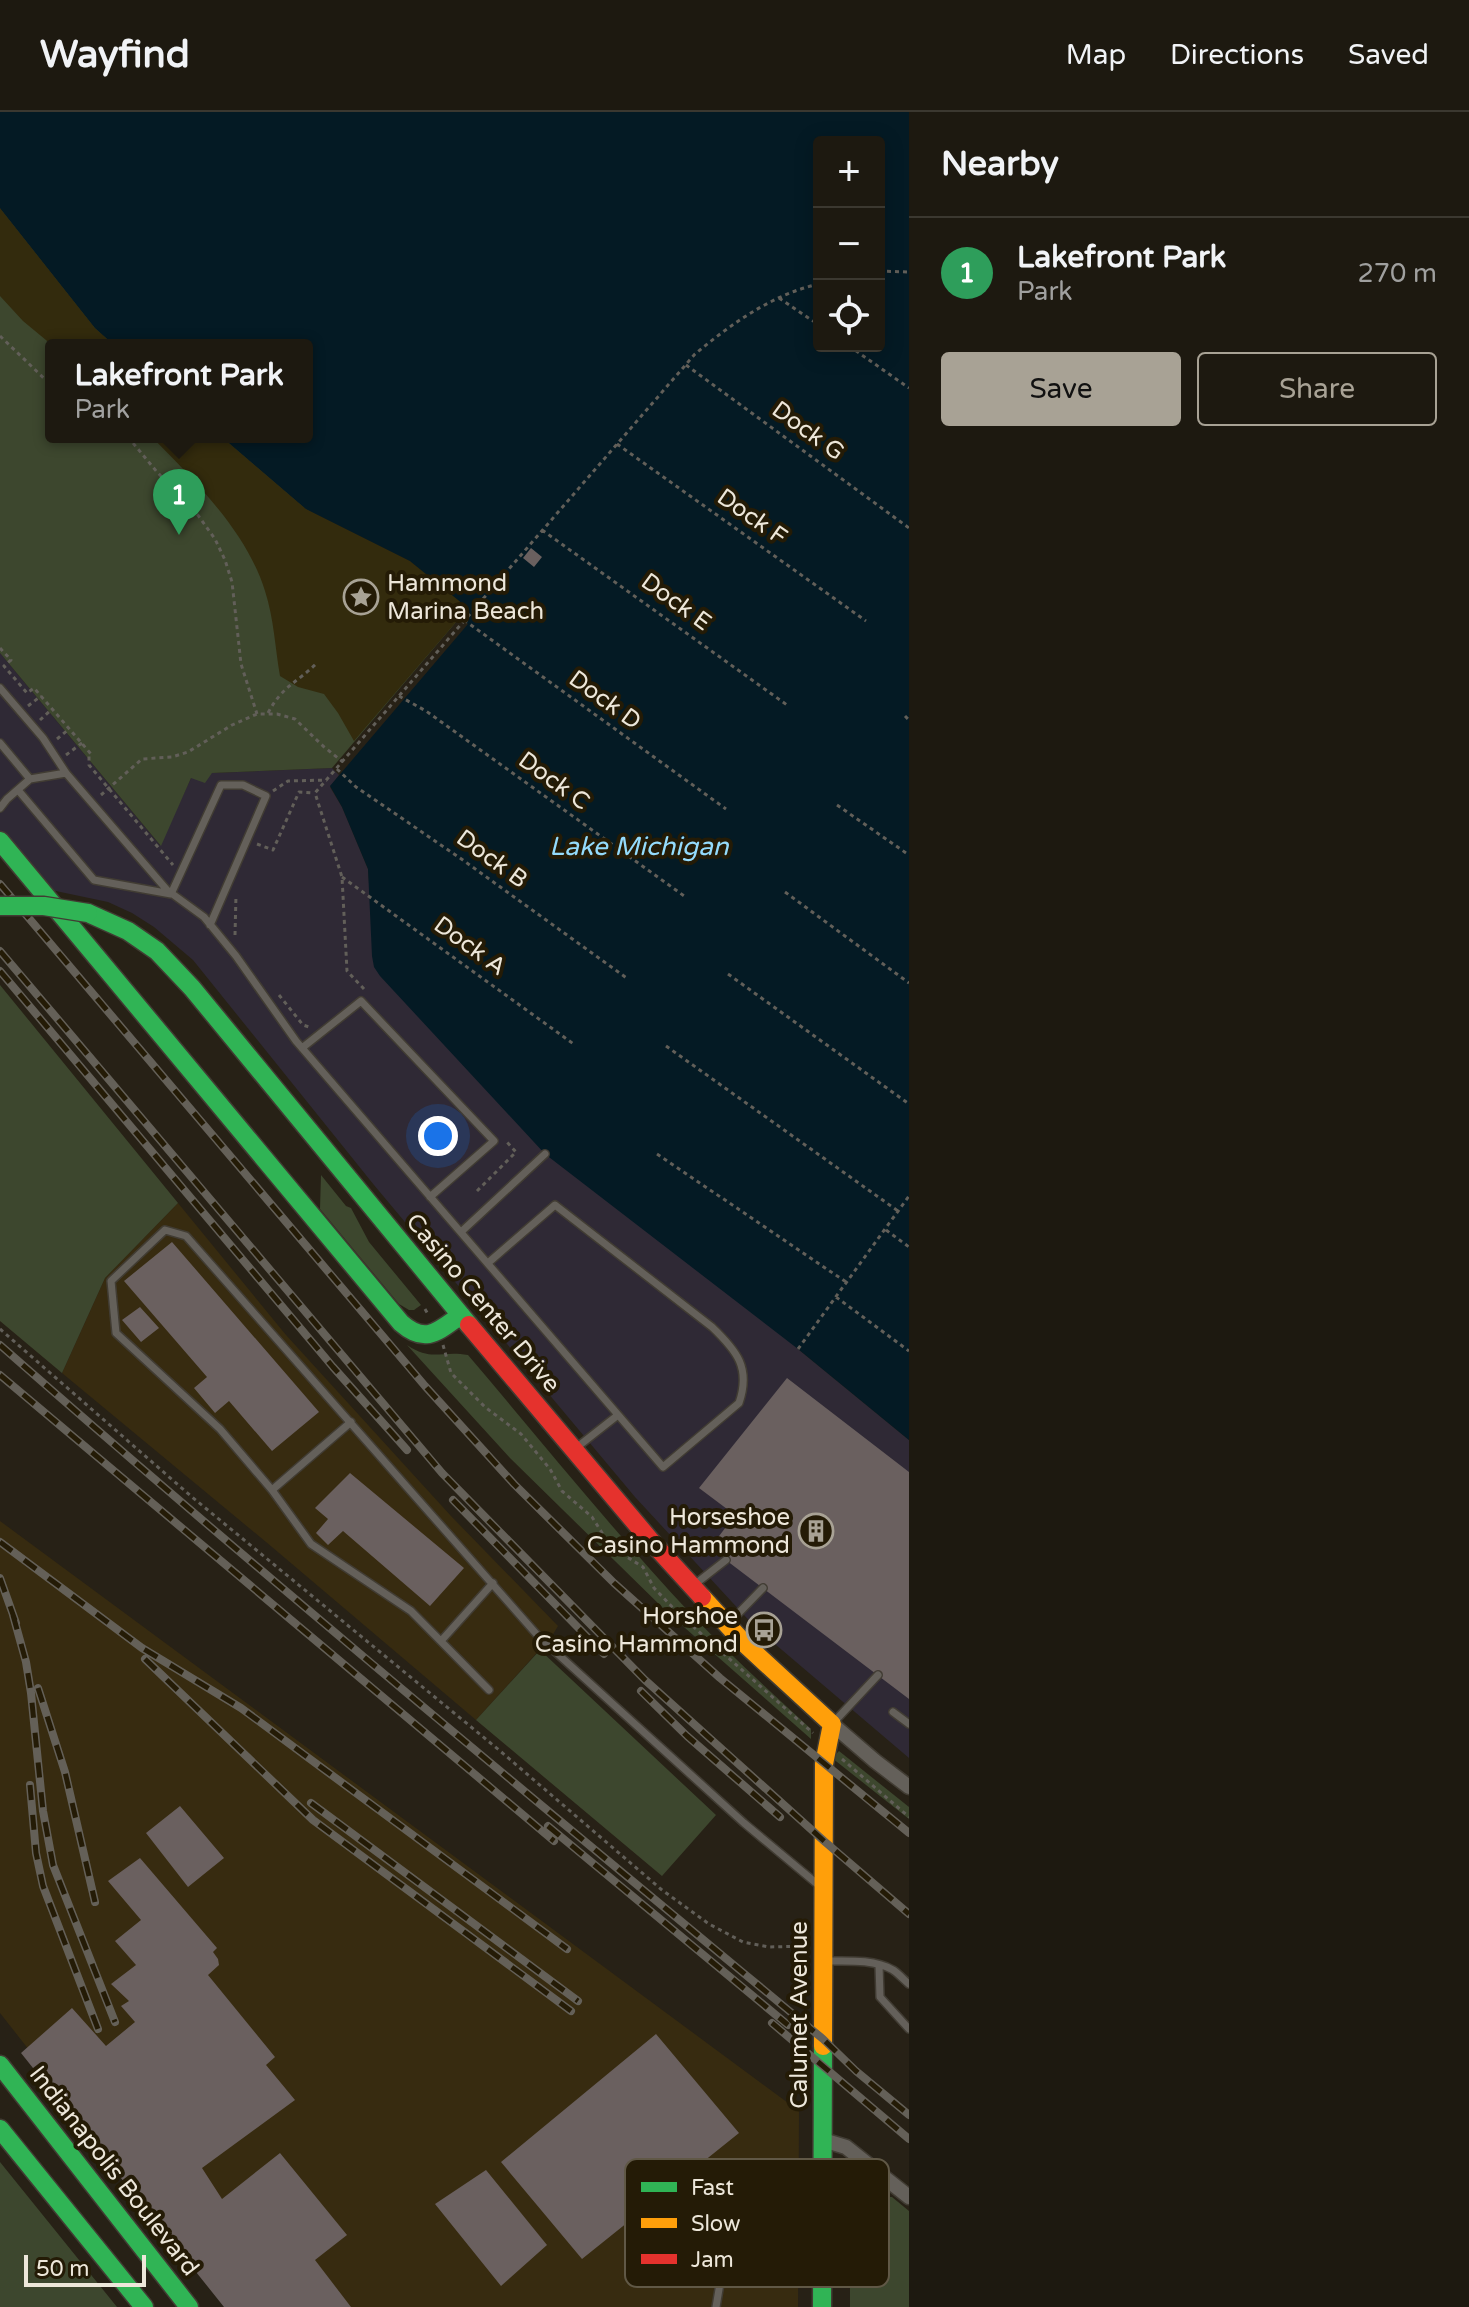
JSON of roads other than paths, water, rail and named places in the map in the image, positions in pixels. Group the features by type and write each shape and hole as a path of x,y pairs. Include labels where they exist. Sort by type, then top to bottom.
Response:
{"street":[{"path":"0,841 407,1329 423,1336 432,1335 461,1315"},
{"name":"Casino Center Drive","path":"0,906 32,904 88,913 128,931 157,951 192,988 461,1315 692,1587 745,1644 832,1724 909,1787"},
{"name":"Calumet Avenue","path":"823,2159 824,1764 832,1724"},
{"name":"Indianapolis Boulevard","path":"0,2065 189,2307"},
{"path":"0,2129 144,2307"},
{"path":"823,2140 846,2147 861,2159"},
{"path":"889,2181 909,2197"},
{"name":"Calumet Avenue","path":"822,2287 822,2307"}],"lane":[{"path":"0,688 66,773 171,894 204,917 302,1048 663,1467 739,1403 744,1379 740,1360 726,1341 555,1205 488,1263"},
{"path":"0,743 30,779"},
{"path":"0,808 30,779 66,773"},
{"path":"171,894 221,785 243,785 266,796 210,925"},
{"path":"18,790 94,880 171,894"},
{"path":"302,1048 361,1001 494,1141 430,1197"},
{"path":"461,1232 545,1154"},
{"path":"489,1690 411,1611 311,1544 272,1490 220,1429 116,1333 111,1281 165,1230 186,1236 539,1637 744,1823 824,1889"},
{"path":"574,1450 618,1415"},
{"path":"272,1490 351,1422"},
{"path":"692,1587 726,1560"},
{"path":"441,1641 493,1583"},
{"path":"727,1625 763,1588"},
{"path":"832,1724 878,1675"},
{"path":"893,1712 909,1724"},
{"path":"823,1953 893,1970 909,1984"},
{"path":"879,1965 880,1997 909,2029"},
{"path":"716,2307 719,2287"}],"water":[{"name":"Lake Michigan","path":"0,112 909,112 909,1440 798,1349 545,1154 374,967 368,869 330,786 468,624 464,620 468,608 410,561 306,509 229,443 313,443 313,339 107,339 95,328 0,208"}],"railway":[{"path":"0,884 425,1386 514,1484 614,1583 720,1678 909,1833"},
{"path":"0,951 442,1473 645,1680 909,1914"},
{"path":"0,971 333,1367 407,1450"},
{"path":"0,1345 306,1608 823,2039 909,2115"},
{"path":"0,1375 554,1841"},
{"path":"453,1500 604,1654"},
{"path":"0,1542 142,1648 241,1708 567,1949"},
{"path":"0,1578 16,1623"},
{"path":"13,1615 31,1693 43,1811 53,1865 115,2022"},
{"path":"145,1659 313,1820 571,2011"},
{"path":"38,1688 65,1772 95,1902"},
{"path":"641,1691 687,1736 780,1817"},
{"path":"30,1785 36,1853 43,1886 98,2029"},
{"path":"311,1803 578,2001"},
{"path":"548,1826 788,2025"},
{"path":"772,2023 909,2139"}],"place":[{"name":"Lakefront Park","path":"179,535"},
{"name":"Hammond Marina Beach","path":"361,597"},
{"name":"Horseshoe Casino Hammond","path":"816,1531"},
{"name":"Horshoe Casino Hammond","path":"764,1630"}]}
